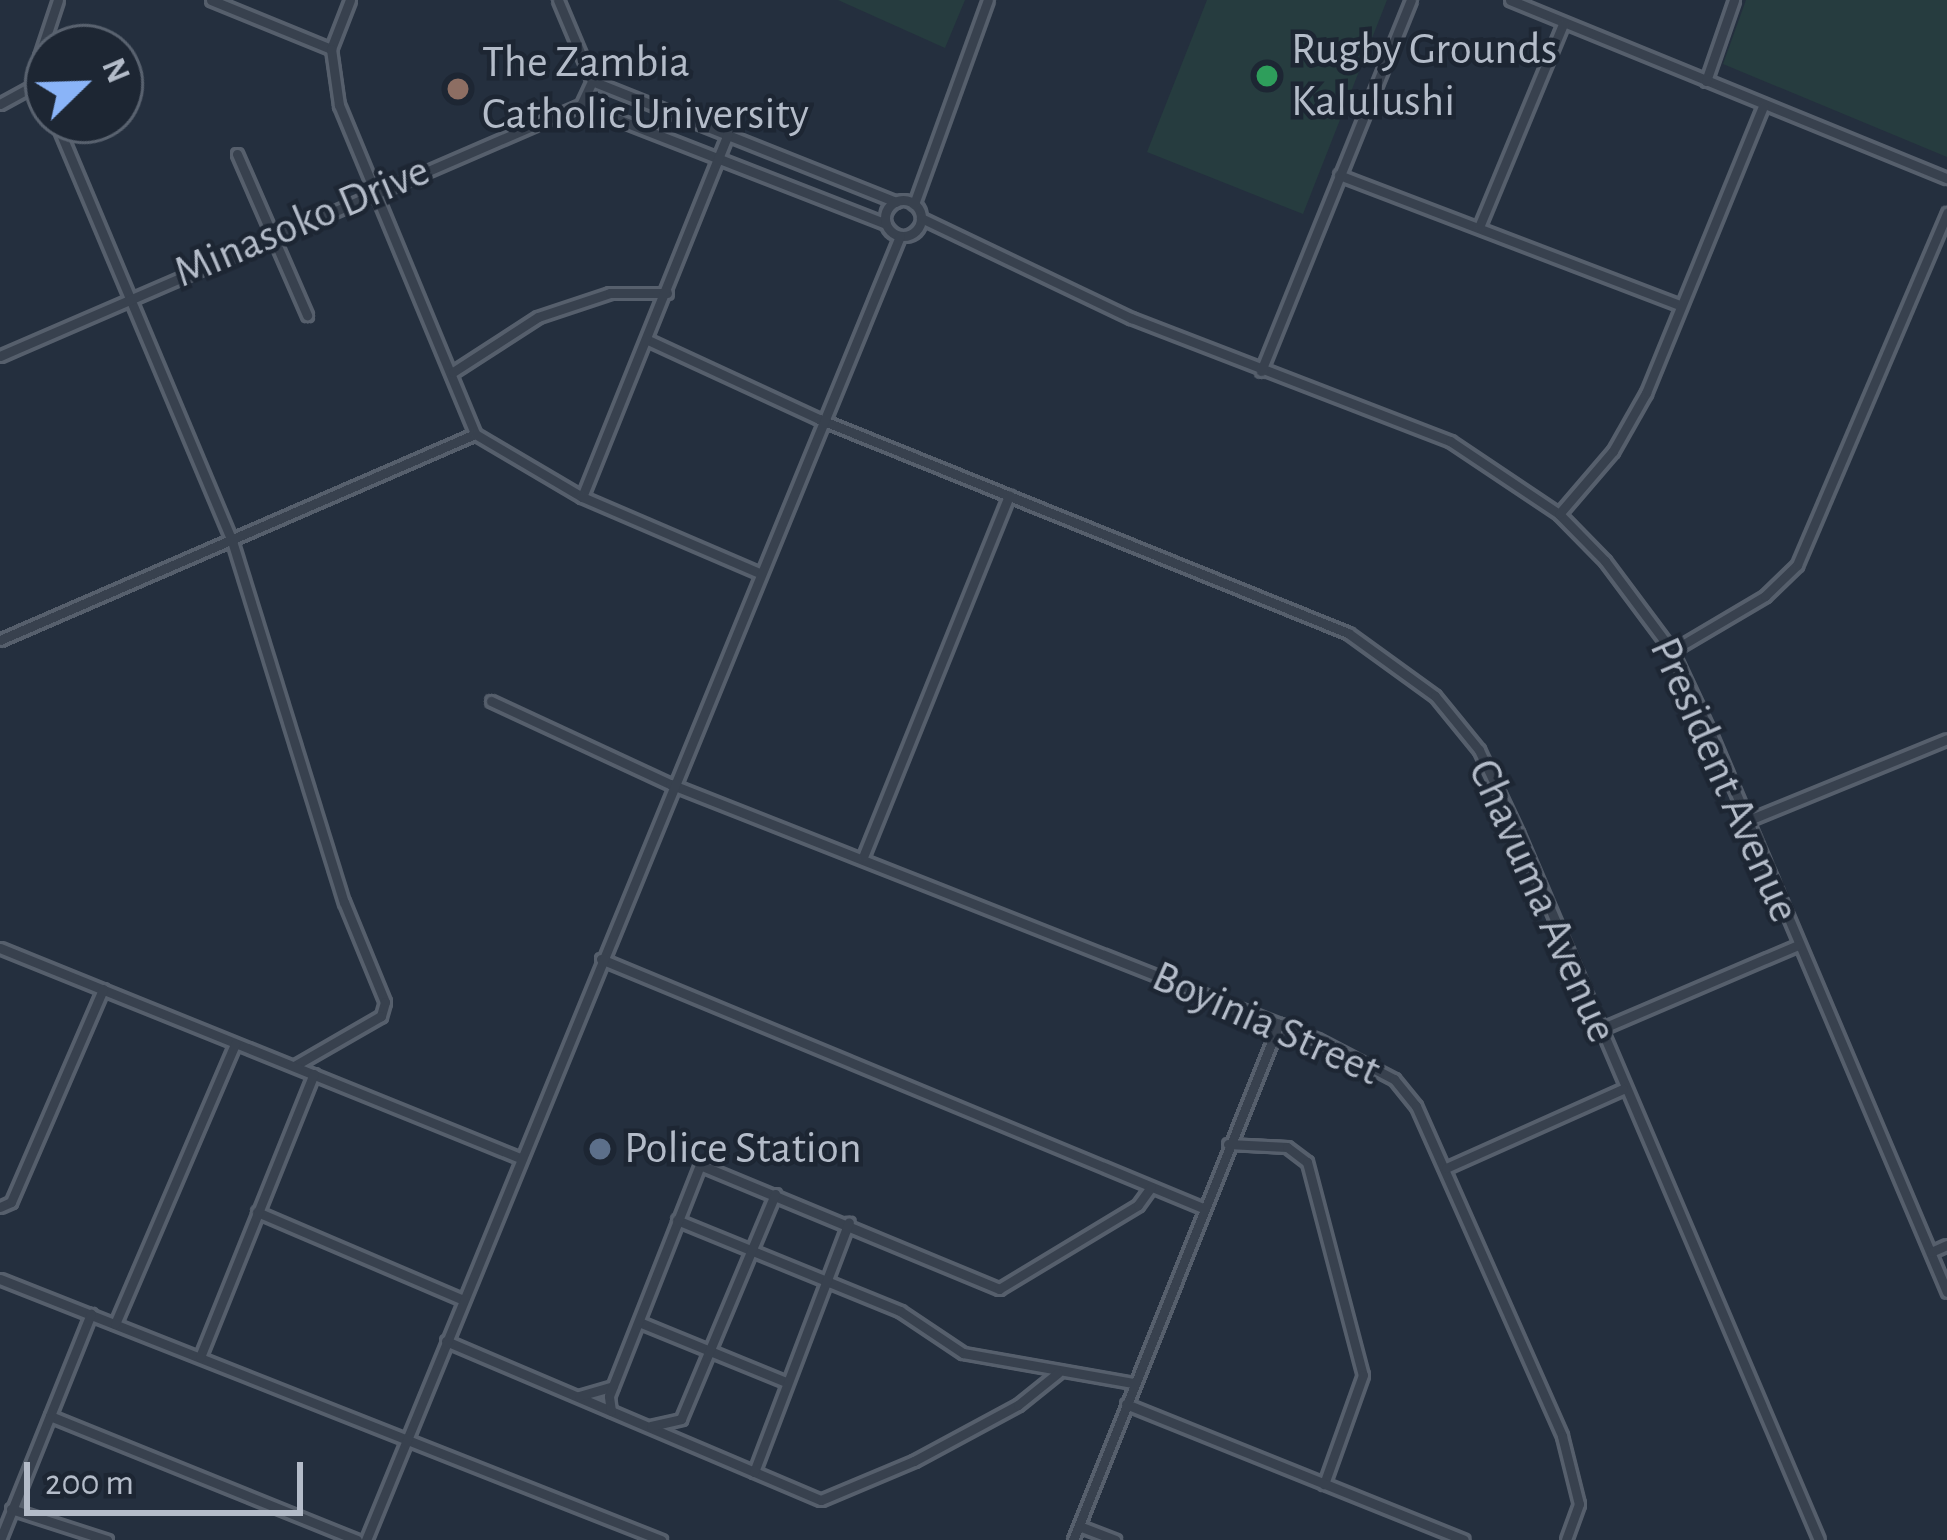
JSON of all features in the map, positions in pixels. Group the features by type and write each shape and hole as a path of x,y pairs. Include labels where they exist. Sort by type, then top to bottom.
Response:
{"street":[{"path":"211,0 331,49"},
{"path":"350,0 331,49 339,105 476,434 582,497 757,572"},
{"path":"558,0 592,81 905,203 921,218 897,231"},
{"path":"50,1417 362,1540 988,0"},
{"path":"1261,370 1412,0"},
{"path":"1510,0 1947,178"},
{"path":"1706,81 1734,0"},
{"path":"1480,227 1563,24"},
{"path":"581,105 592,81"},
{"name":"Minasoko Drive","path":"0,356 127,297 581,105"},
{"name":"President Avenue","path":"581,105 897,231 948,237"},
{"path":"1559,514 1627,431 1763,106"},
{"path":"582,497 728,133"},
{"path":"65,144 232,542 344,902 385,1002 381,1016 294,1066"},
{"path":"237,154 307,315"},
{"path":"1339,175 1678,304"},
{"path":"1672,652 1765,596 1797,565 1947,213"},
{"name":"President Avenue","path":"921,218 948,237 1261,370 1450,441 1559,514 1606,561 1672,652 1947,1292"},
{"path":"454,372 538,317 610,292 667,293"},
{"name":"Chavuma Avenue","path":"648,340 819,419 1348,633 1435,696 1478,750 1819,1540"},
{"path":"0,640 476,434"},
{"path":"863,856 1009,494"},
{"name":"Boyinia Street","path":"491,701 670,784 863,856 1279,1024 1394,1078 1416,1106 1446,1168 1578,1478 1566,1540"},
{"path":"1748,820 1947,739"},
{"path":"1601,1030 1798,945"},
{"path":"0,948 520,1158"},
{"path":"601,959 1203,1208"},
{"path":"0,1208 11,1202 103,989"},
{"path":"1073,1540 1279,1024"},
{"path":"115,1324 235,1044"},
{"path":"200,1357 314,1074"},
{"path":"1446,1168 1622,1089"},
{"path":"1228,1144 1287,1147 1307,1162 1363,1375 1324,1484"},
{"path":"611,1411 613,1386 700,1165 849,1222 954,1276 999,1289 1138,1205 1151,1187"},
{"path":"646,1426 679,1422 775,1194"},
{"path":"257,1212 463,1300"},
{"path":"677,1220 900,1311 948,1348 1058,1373 1134,1383"},
{"path":"754,1472 849,1222"},
{"path":"1930,1252 1947,1245"},
{"path":"0,1279 661,1540"},
{"path":"0,1538 91,1314"},
{"path":"639,1322 787,1382"},
{"path":"446,1341 827,1499 1018,1405 1058,1373"},
{"path":"575,1397 613,1386"},
{"path":"1126,1404 1464,1540"},
{"path":"11,1509 107,1540"},
{"path":"1079,1526 1115,1540"}],"green space":[{"path":"838,0 965,0 945,48"},
{"name":"Rugby Grounds Kalulushi","path":"1207,0 1387,0 1303,214 1147,152"},
{"path":"1746,0 1947,0 1947,157 1723,64"}],"place":[{"name":"Rugby Grounds Kalulushi","path":"1267,76"},
{"name":"The Zambia Catholic University","path":"458,89"},
{"name":"Police Station","path":"600,1149"}]}
